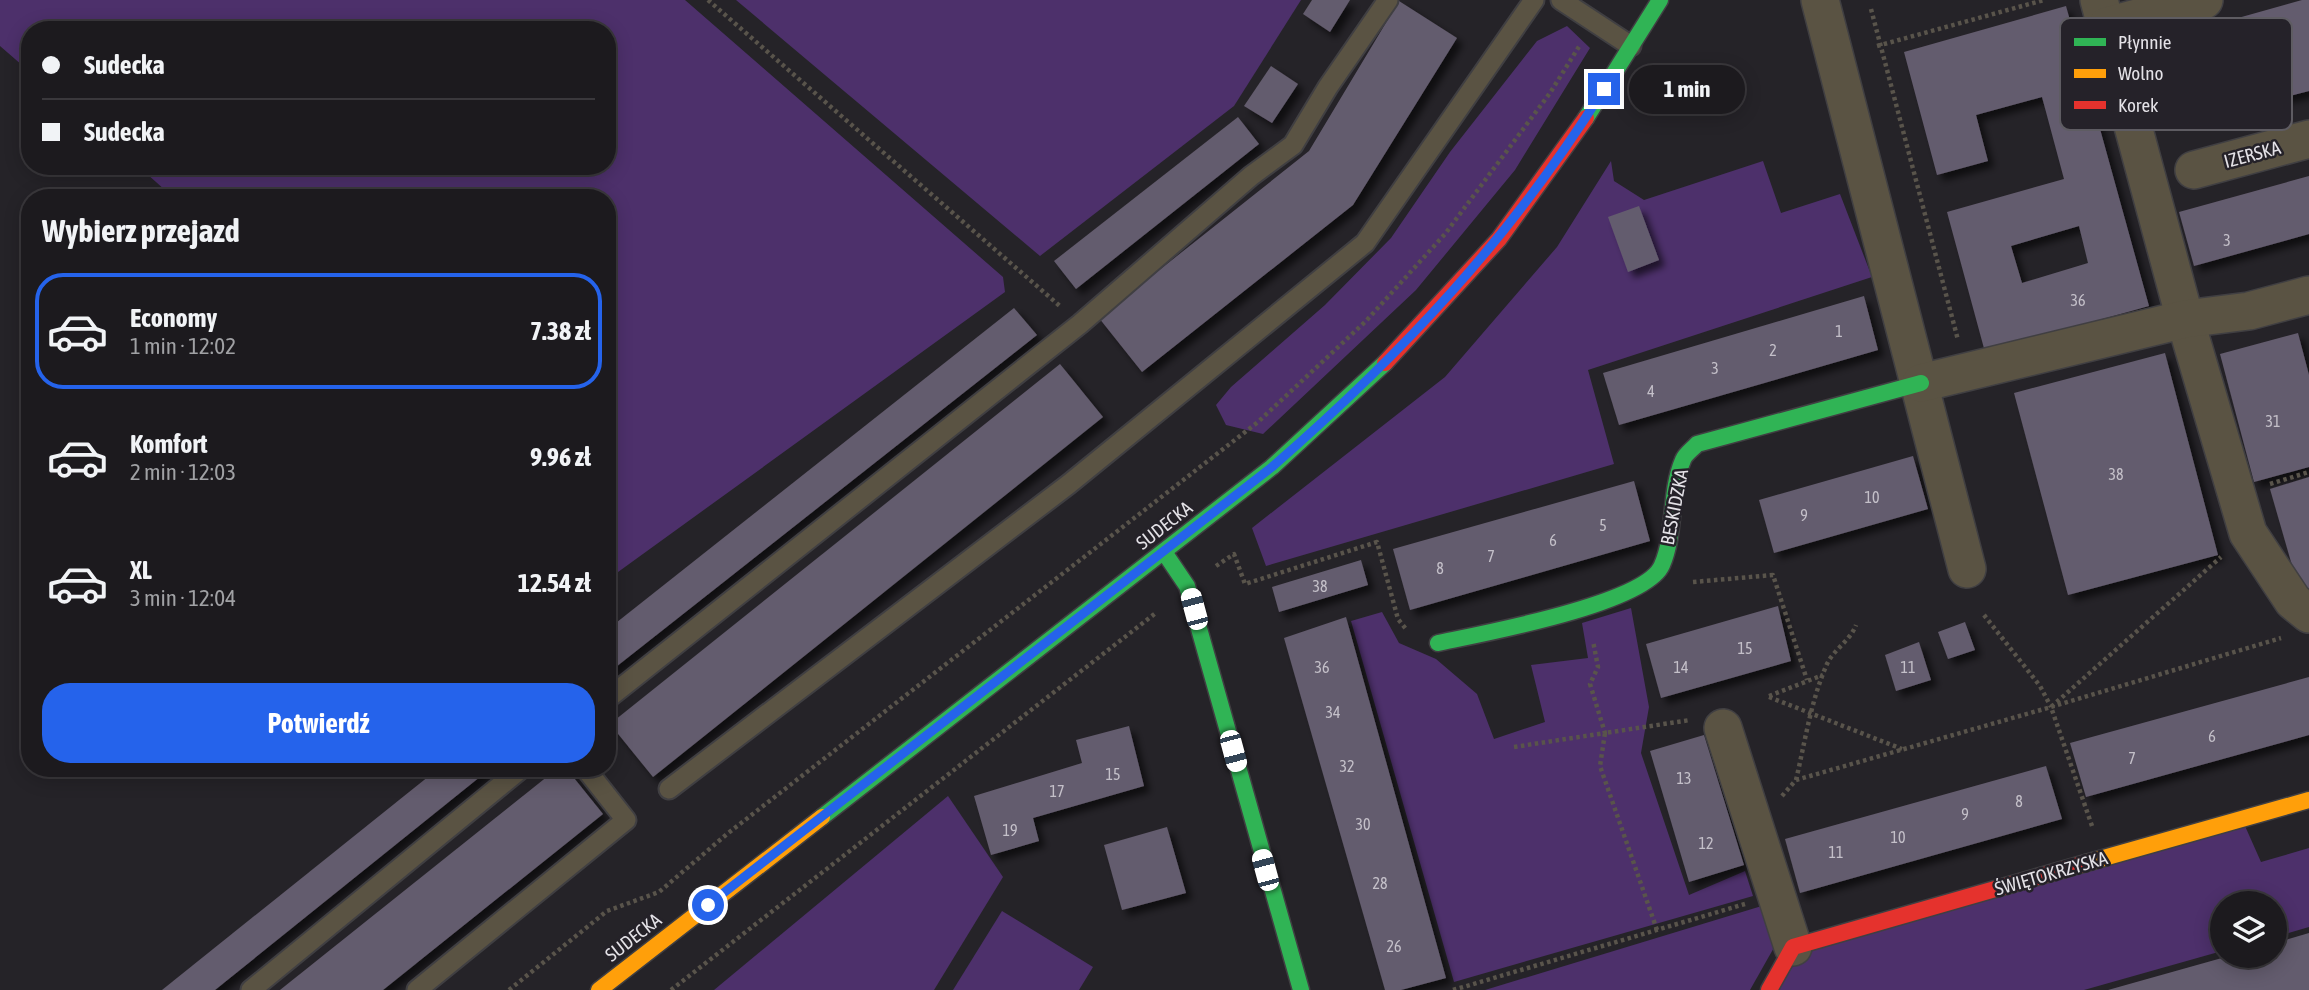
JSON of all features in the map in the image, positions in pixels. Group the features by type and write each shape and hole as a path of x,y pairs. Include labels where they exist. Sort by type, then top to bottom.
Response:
{"street":[{"name":"SUDECKA","path":"599,990 1164,552 1272,467 1344,405 1427,322 1492,246 1563,154 1660,0"},
{"path":"1820,0 1967,569"},
{"path":"2103,13 2204,0"},
{"path":"2134,130 2185,319 2248,533 2293,601 2296,626"},
{"name":"IZERSKA","path":"2194,170 2309,139"},
{"path":"1921,383 2185,319 2249,312 2309,295"},
{"name":"BESKIDZKA","path":"1438,643 1587,606 1641,586 1654,578 1662,567 1683,459 1697,444 1921,383"},
{"path":"1164,552 1188,586 1301,990"},
{"path":"1723,728 1793,947 1769,990"},
{"name":"ŚWIĘTOKRZYSKA","path":"1793,947 2309,800"}],"lane":[{"path":"616,692 1080,324 1251,176 1293,145 1388,0"},
{"path":"670,789 1069,484 1365,243 1534,0"},
{"path":"1561,0 1631,46"},
{"path":"251,990 511,777"},
{"path":"416,990 626,820 592,777"}],"path":[{"path":"708,0 1080,324"},
{"path":"1835,58 2044,0"},
{"path":"1871,9 1878,46 1967,371"},
{"path":"509,990 607,911 659,892 727,834 1258,422 1366,321 1446,234 1550,93 1595,22"},
{"path":"2051,707 2248,533"},
{"path":"671,990 1188,586 1234,554 1245,584 1377,542 1398,619 1414,639 1426,646 1438,643"},
{"path":"1641,586 1773,575 1807,680"},
{"path":"1587,606 1598,667 1590,684 1605,733 1600,766 1657,930"},
{"path":"1984,615 2040,686 2051,707 2102,858"},
{"path":"1755,825 1796,780 1811,714 1828,662 1852,636 1856,625"},
{"path":"1796,780 2051,707 2296,626"},
{"path":"1824,675 1769,697 1903,749"},
{"path":"1514,747 1707,718 1719,712 1723,728"},
{"path":"1453,990 1777,895"}],"shaded area":[{"path":"0,0 685,0 1003,277 1005,292 616,573 616,189 164,189 148,175 616,175 616,21 21,21 21,64 0,46"},
{"path":"736,0 1301,0 1234,106 1040,256"},
{"path":"1567,26 1590,48 1515,170 1416,290 1263,434 1226,425 1216,405 1231,387 1325,305 1391,238 1450,152 1537,41"},
{"path":"1611,161 1614,181 1644,200 1763,161 1781,213 1840,194 1872,277 1588,370 1614,464 1266,566 1252,528 1445,377 1557,247"},
{"path":"1631,608 1649,707 1641,753 1689,895 1745,871 1753,896 1454,982 1351,621 1382,612 1399,643 1436,659 1477,694 1494,739 1545,722 1531,665 1588,658 1582,623"},
{"path":"948,796 1003,877 934,990 714,990"},
{"path":"2245,826 2261,862 2309,848 2309,927 2287,933 2287,891 2210,891 2210,954 2084,990 1778,990 1801,953"},
{"path":"1765,905 1776,944 1750,990 1485,990"},
{"path":"1002,911 1093,967 1079,990 953,990"}],"building":[{"path":"1312,0 1350,0 1330,32 1303,14"},
{"path":"2309,0 2309,91 2292,95 2292,18 2238,18"},
{"path":"1399,1 1457,38 1353,205 1142,372 1099,318 1309,151"},
{"path":"2066,6 2069,18 2060,18 2060,130 2100,130 2149,306 1985,352 1947,212 2064,179 2042,97 1976,115 1988,161 1937,175 1904,52","holes":["2079,226 2088,263 2022,283 2011,246"]},
{"path":"1271,66 1298,84 1272,123 1244,106"},
{"path":"1238,117 1259,144 1076,289 1054,261"},
{"path":"2309,176 2309,234 2194,266 2179,212"},
{"path":"1639,206 1659,260 1628,272 1608,217"},
{"path":"1864,296 1878,350 1619,425 1603,373"},
{"path":"1014,308 1037,335 616,667 616,623"},
{"path":"2298,333 2309,375 2309,467 2254,482 2220,354"},
{"path":"2165,353 2218,555 2068,595 2014,393"},
{"path":"1060,364 1103,417 653,777 616,731 616,719"},
{"path":"1913,456 1928,509 1774,553 1759,500"},
{"path":"2309,477 2309,598 2302,600 2270,489"},
{"path":"1634,481 1650,541 1410,610 1393,549"},
{"path":"1361,560 1368,585 1279,612 1272,587"},
{"path":"1778,606 1791,661 1661,698 1646,644"},
{"path":"1346,617 1446,978 1401,990 1385,990 1284,638"},
{"path":"1965,622 1975,650 1948,659 1938,632"},
{"path":"1919,642 1931,680 1896,691 1885,655"},
{"path":"2309,677 2309,735 2086,797 2070,743"},
{"path":"1129,726 1144,786 1033,818 1039,841 991,855 974,796 1082,763 1076,740"},
{"path":"1704,735 1744,865 1689,882 1650,751"},
{"path":"2046,766 2062,819 1800,893 1785,839"},
{"path":"428,777 480,777 215,990 162,990"},
{"path":"547,777 573,777 603,814 383,990 280,990"},
{"path":"1167,827 1186,893 1122,910 1104,845"},
{"path":"2309,933 2309,990 2108,990 2210,961 2210,968 2287,968 2287,939"}],"traffic: fast":[{"path":"1586,118 1660,0"},
{"path":"822,817 1272,467 1385,363"},
{"path":"1438,643 1560,615 1626,592 1650,579 1662,565 1666,553 1676,485 1683,460 1697,444 1921,383"},
{"path":"1164,552 1187,586 1301,990"}],"traffic: slow":[{"path":"2086,863 2309,800"},
{"path":"599,990 822,817"}],"traffic: jam":[{"path":"1385,363 1499,239 1586,118"},
{"path":"1769,990 1793,947 2086,863"}],"route":[{"path":"708,905 1272,467 1354,396 1427,322 1492,246 1563,154 1604,89"}]}
